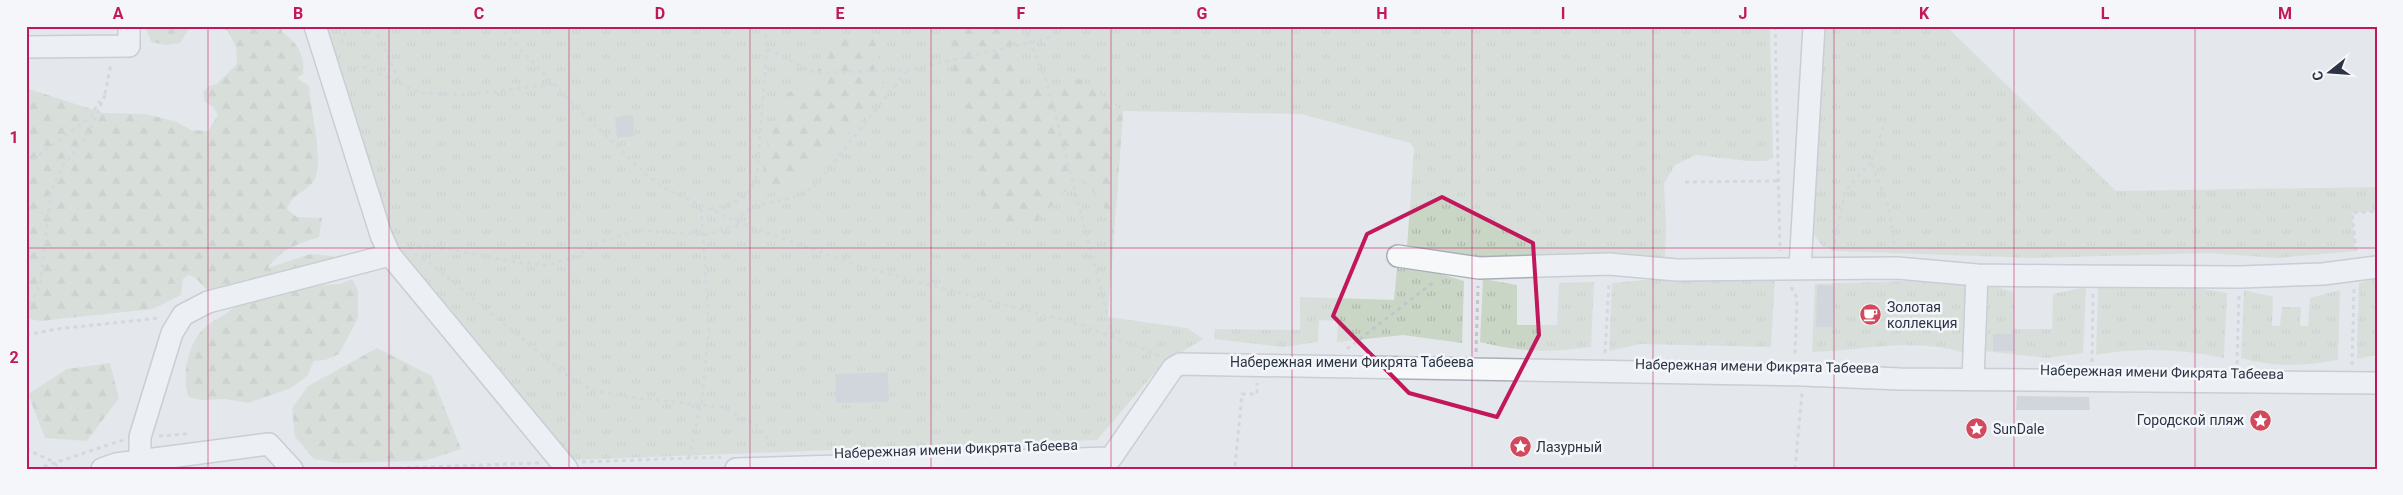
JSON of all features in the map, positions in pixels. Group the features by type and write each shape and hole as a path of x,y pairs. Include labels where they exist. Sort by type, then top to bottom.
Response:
{"street":[{"path":"26,47 129,46 129,26"},
{"path":"315,26 381,235 390,255 564,466"},
{"path":"1790,268 1814,26"},
{"path":"140,460 140,437 172,332 184,315 208,302 390,255"},
{"path":"1398,256 1468,266 1609,264 1677,270 1897,268 1977,275 2240,277 2355,261 2377,267"},
{"path":"1973,380 1977,275"},
{"name":"Набережная имени Фикрята Табеева","path":"731,463 1111,458 1173,368 1180,364 1604,371 1973,380 2377,384"},
{"path":"102,469 116,464 140,460 269,444 292,469"}],"path":[{"path":"374,26 399,81"},
{"path":"498,26 553,84 647,175 666,189 742,224 859,266 1082,325 1164,357"},
{"path":"711,210 740,200 752,189 757,174 767,49 765,26"},
{"path":"1023,26 1046,79 1113,337"},
{"path":"767,49 815,73 908,70 1030,43 1046,38 1068,26"},
{"path":"1775,26 1779,181 1790,268 1797,298 1799,375 1795,469"},
{"path":"26,312 40,286 51,191 62,168 87,136 106,93 114,46"},
{"path":"329,71 364,66 421,93 466,95 553,84"},
{"path":"734,220 755,206 791,198 812,188 908,70"},
{"path":"26,165 90,116 106,93"},
{"path":"1830,269 1845,191 1871,162 1886,119"},
{"path":"1871,162 1889,208 1897,268"},
{"path":"1685,182 1779,181"},
{"path":"689,458 700,404 709,328 701,205"},
{"path":"2352,374 2355,261 2352,213 2377,211"},
{"path":"742,224 704,235 639,230 604,241 570,259 548,265 521,263 425,245 406,248 430,263 569,377 592,390 629,398 721,407 756,425 782,455"},
{"path":"1604,371 1609,264"},
{"path":"1346,349 1391,313 1468,266 1476,353"},
{"path":"2092,381 2094,276"},
{"path":"2237,382 2240,277"},
{"path":"26,335 57,328 184,315"},
{"path":"1235,466 1242,394 1257,394"},
{"path":"26,449 54,462 59,469"},
{"path":"367,469 564,466 689,458 731,463"}],"highlighted area":[{"path":"1442,197 1533,243 1539,335 1497,417 1409,393 1333,316 1367,234"}],"green space":[{"path":"145,26 196,26 189,29 180,43 167,45 151,42"},
{"path":"218,26 282,26 282,32 296,45 303,61 303,74 297,78 309,86 318,150 317,174 310,186 293,199 287,209 297,217 322,218 319,237 284,252 268,268 311,254 333,256 336,268 319,277 322,285 340,284 352,279 358,290 358,318 339,354 325,360 314,361 307,376 291,388 248,403 225,399 202,400 189,397 185,379 191,348 201,331 237,304 225,295 208,290 196,278 189,275 183,279 181,295 153,309 40,321 29,319 26,322 26,88 103,113 146,114 177,122 191,130 208,131 218,115 213,107 205,102 203,92 209,86 217,84 237,64 236,47 228,31"},
{"path":"325,26 1770,26 1773,158 1766,161 1747,161 1696,155 1675,165 1664,184 1665,257 1470,259 1407,247 1414,148 1410,143 1301,114 1123,111 1108,317 1187,328 1203,339 1162,364 1097,440 571,460 398,249 389,230"},
{"path":"962,26 1005,26 1027,91 1080,79 1123,111 1116,209 1105,209 1081,174 1033,225 1005,232 978,190 966,127 946,42"},
{"path":"1823,26 1946,26 2116,191 2377,187 2377,211 2352,213 2355,251 2277,258 2209,253 2034,258 1836,251 1822,246 1806,222"},
{"path":"828,34 874,37 884,84 868,114 791,188 765,194 763,164 784,94 807,85 826,59"},
{"path":"1397,268 1434,272 1464,281 1462,343 1403,335 1337,342 1338,321 1319,320 1318,342 1282,347 1214,339 1215,329 1300,330 1300,297 1394,300"},
{"path":"1775,277 1771,347 1640,344 1609,351 1612,283 1655,279"},
{"path":"2377,278 2377,355 2357,359 2359,283"},
{"path":"1483,279 1517,285 1517,325 1557,325 1559,283 1594,282 1591,347 1563,350 1522,350 1480,342"},
{"path":"1908,281 1974,286 1971,355 1952,349 1912,345 1812,352 1815,284"},
{"path":"1984,283 2014,292 2014,329 2052,329 2053,294 2086,287 2083,353 2047,358 1984,351"},
{"path":"2136,283 2172,284 2227,293 2224,358 2160,350 2112,352 2096,355 2098,288"},
{"path":"2244,290 2273,297 2272,326 2280,326 2282,307 2301,307 2300,326 2308,326 2310,298 2340,290 2338,360 2312,364 2278,365 2241,358"},
{"path":"377,348 432,376 461,449 424,461 338,463 314,459 295,437 292,408 308,386"},
{"path":"110,363 119,398 87,441 45,438 28,394 67,369"}],"building":[{"path":"633,115 635,136 617,138 615,117"},
{"path":"1817,285 1834,286 1833,327 1816,327"},
{"path":"1993,334 2013,334 2014,351 1993,351"},
{"path":"888,372 889,402 836,403 835,374"},
{"path":"2017,396 2089,397 2090,410 2016,410"}],"place":[{"name":"Золотая коллекция","path":"1871,315"},
{"name":"Городской пляж","path":"2260,420"},
{"name":"SunDale","path":"1977,429"},
{"name":"Лазурный","path":"1520,447"}]}
